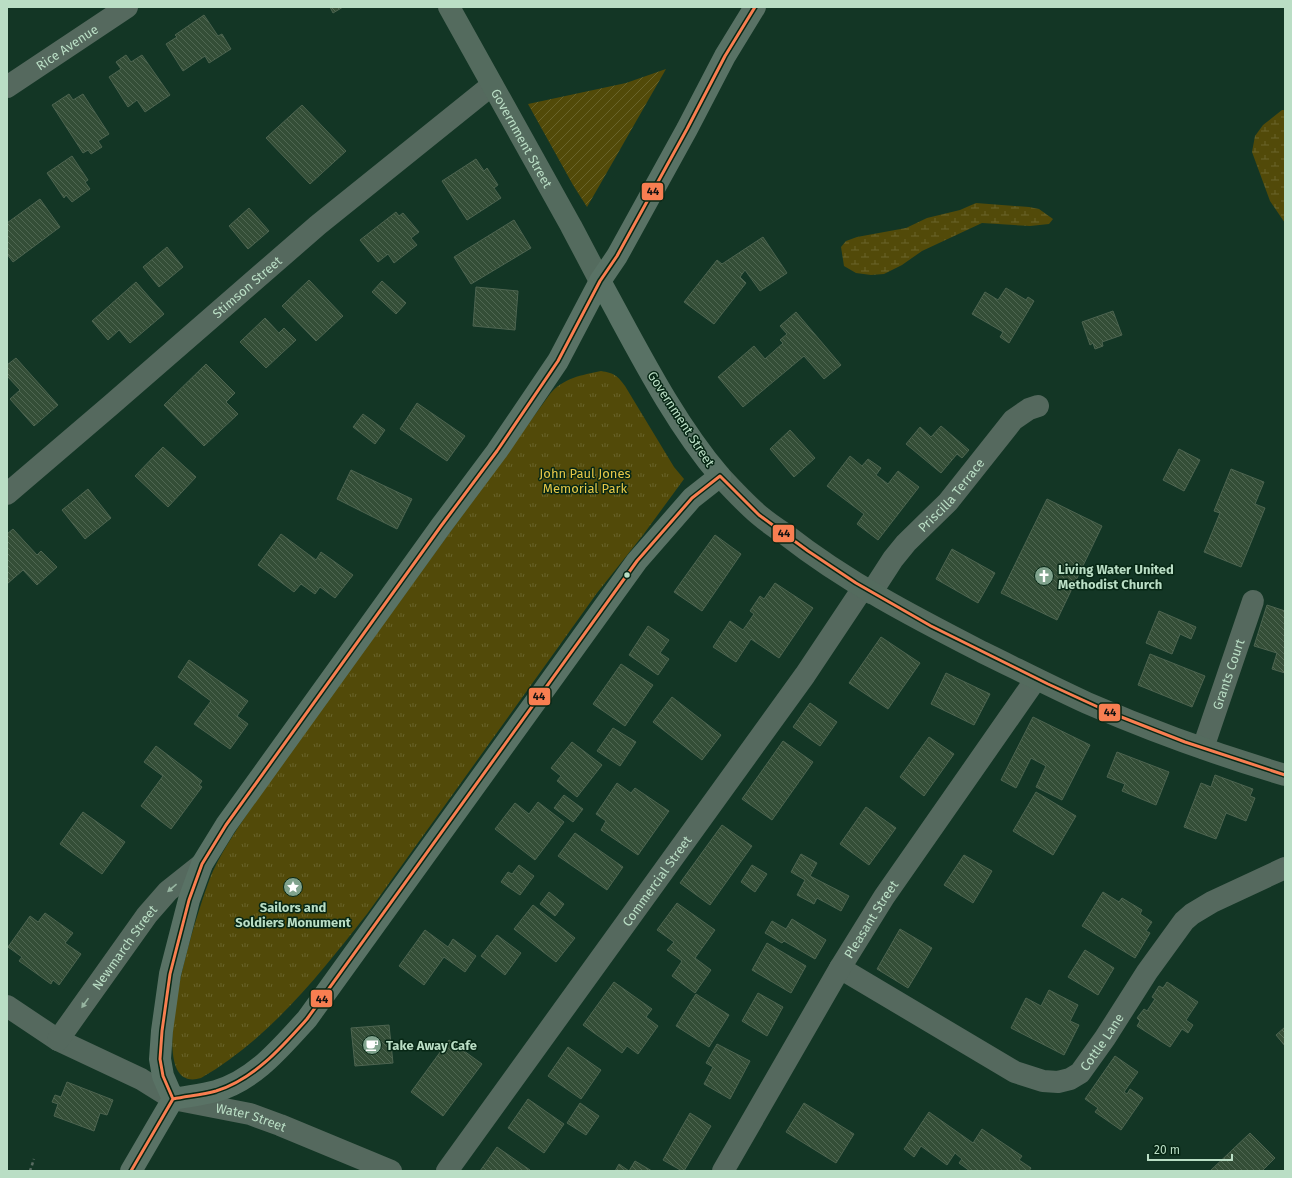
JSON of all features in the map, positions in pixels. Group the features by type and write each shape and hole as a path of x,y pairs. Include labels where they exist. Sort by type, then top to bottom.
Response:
{"main road":[{"name":"Newmarch Street","path":"173,1099 164,1076 160,1059 162,1031 170,974 189,900 202,864 226,825 521,417 558,362 600,282 617,256 677,147 725,56 756,7"},
{"name":"Government Street","path":"600,282 652,375 673,409 701,454 720,476"},
{"path":"133,1168 173,1099 216,1091 243,1079 273,1056 307,1019 637,561 692,498 720,476"}],"street":[{"name":"Rice Avenue","path":"7,87 127,7"},
{"name":"Government Street","path":"449,7 571,226 600,282"},
{"name":"Stimson Street","path":"7,494 318,225 492,85"},
{"name":"Priscilla Terrace","path":"867,590 890,565 906,543 948,502 1013,420 1029,409 1038,406"},
{"name":"Government Street","path":"720,476 760,516 825,564 923,622 1036,679 1088,703 1146,727 1203,748 1285,775"},
{"name":"Commercial Street","path":"447,1171 867,590"},
{"name":"Grants Court","path":"1203,748 1253,601"},
{"name":"Pleasant Street","path":"722,1171 840,968 884,897 1036,679"},
{"name":"Newmarch Street","path":"58,1040 147,915 168,891 202,864"},
{"name":"Cottle Lane","path":"840,968 1015,1072 1043,1081 1058,1082 1070,1079 1080,1073 1105,1038 1147,972 1184,921 1192,914 1212,902 1285,868"},
{"name":"Water Street","path":"7,1006 58,1040 141,1079 173,1099 250,1114 280,1124 391,1171"}],"path":[{"path":"30,1171 34,1159"}],"green space":[{"path":"666,69 587,207 573,185 528,104 626,83"},
{"path":"1282,110 1285,110 1285,223 1270,201 1252,152 1255,136 1263,125"},
{"path":"976,203 1039,209 1053,219 1049,224 1030,226 982,223 922,251 902,265 884,274 871,275 856,273 844,266 841,247 846,241 857,237 906,228 927,218 960,210"},
{"name":"John Paul Jones Memorial Park","path":"601,371 615,375 622,382 674,467 684,479 643,535 597,593 367,914 330,960 292,1004 249,1044 226,1062 201,1078 182,1076 173,1057 173,1028 178,991 197,916 213,871 224,851 261,793 550,394 561,384 573,378"}],"building":[{"path":"330,7 343,7 333,13"},
{"path":"204,15 218,36 222,34 231,49 209,63 205,56 183,71 166,44 177,37 175,35"},
{"path":"126,55 131,62 142,55 170,95 145,112 137,100 128,107 109,77 121,69 116,62"},
{"path":"69,94 73,100 83,94 109,134 98,141 102,147 91,154 88,150 83,153 52,105"},
{"path":"302,105 346,151 310,184 266,138"},
{"path":"72,156 88,180 85,182 90,189 72,202 66,195 64,198 47,173"},
{"path":"476,159 484,171 487,168 498,185 494,188 501,198 467,220 442,181"},
{"path":"40,199 60,227 13,262 7,254 7,223"},
{"path":"249,208 269,231 248,249 229,226"},
{"path":"396,212 399,216 403,213 419,232 411,238 417,245 394,263 388,254 378,262 360,240"},
{"path":"514,220 531,248 471,284 454,257"},
{"path":"763,237 787,273 760,291 745,270 740,277 746,283 714,324 684,302 717,260 722,264"},
{"path":"167,247 183,267 159,287 143,267"},
{"path":"309,280 343,316 316,341 282,306"},
{"path":"382,281 406,303 396,314 372,292"},
{"path":"136,282 164,314 130,343 119,330 108,340 92,321"},
{"path":"476,287 518,291 515,330 473,326"},
{"path":"1006,288 1026,300 1028,297 1034,301 1009,343 1000,337 1003,332 972,314 985,292 998,300"},
{"path":"1113,311 1122,335 1102,342 1103,346 1095,349 1093,343 1090,345 1082,322"},
{"path":"796,312 841,365 824,379 804,356 743,407 718,377 754,346 765,359 783,343 780,340 787,334 780,326"},
{"path":"265,318 279,333 284,328 296,340 266,368 240,342"},
{"path":"16,358 58,405 34,426 10,399 20,390 7,376 7,365"},
{"path":"206,364 235,393 226,402 238,414 204,446 164,405"},
{"path":"417,403 465,436 447,461 400,429"},
{"path":"363,414 385,430 375,444 353,427"},
{"path":"941,426 969,450 962,458 957,454 941,473 906,444 920,427 931,437"},
{"path":"790,430 815,458 794,477 770,449"},
{"path":"163,447 196,477 168,507 135,476"},
{"path":"1179,449 1200,460 1184,491 1163,480"},
{"path":"850,456 862,466 868,459 881,468 876,475 888,484 898,471 919,487 878,540 857,524 864,514 827,486"},
{"path":"1231,469 1264,482 1255,504 1265,508 1241,567 1204,552 1220,513 1214,511"},
{"path":"351,470 412,499 397,529 337,499"},
{"path":"88,489 111,518 85,539 62,510"},
{"name":"Living Water United Methodist Church","path":"1047,499 1102,526 1057,620 1001,593"},
{"path":"13,529 37,555 41,551 57,567 37,585 23,570 7,584 7,534"},
{"path":"281,534 316,560 321,552 353,575 335,598 320,587 315,594 301,584 294,592 258,565"},
{"path":"715,535 741,554 702,611 674,592"},
{"path":"952,549 995,573 978,603 936,579"},
{"path":"775,583 813,608 779,658 751,639 736,662 713,647 730,621 743,630 754,614 750,611 760,596 764,599"},
{"path":"1267,605 1285,611 1285,673 1272,669 1277,653 1254,646"},
{"path":"1159,611 1196,627 1191,639 1180,634 1172,654 1146,643"},
{"path":"648,626 669,640 660,653 669,659 658,675 629,655"},
{"path":"881,637 920,663 888,709 849,683"},
{"path":"1150,654 1205,676 1192,707 1138,685"},
{"path":"189,660 248,701 237,716 248,724 230,749 194,724 211,701 178,677"},
{"path":"621,664 653,685 625,726 593,704"},
{"path":"946,673 990,694 974,725 931,704"},
{"path":"672,697 721,735 702,760 653,722"},
{"path":"810,703 837,722 820,746 793,727"},
{"path":"1033,717 1090,745 1062,800 1036,787 1046,766 1031,758 1016,788 1001,780"},
{"path":"613,728 636,742 620,766 597,751"},
{"path":"929,737 954,754 924,796 900,777"},
{"path":"783,741 813,762 772,820 742,799"},
{"path":"572,742 602,765 577,797 557,781 561,776 551,768"},
{"path":"156,746 202,781 199,785 202,787 171,829 141,806 163,776 144,762"},
{"path":"1117,752 1169,772 1156,805 1122,791 1125,784 1107,777"},
{"path":"1215,775 1253,789 1250,796 1255,798 1246,821 1226,813 1216,839 1184,827 1201,783 1211,787"},
{"path":"617,783 631,793 635,788 669,811 638,855 601,830 606,821 596,814"},
{"path":"1036,792 1076,816 1053,855 1013,831"},
{"path":"564,795 583,809 573,822 554,808"},
{"path":"538,802 564,822 535,860 495,829 515,803 529,814"},
{"path":"866,807 896,828 869,865 840,844"},
{"path":"83,812 125,842 102,874 60,844"},
{"path":"722,825 752,846 710,905 680,883"},
{"path":"575,833 623,867 607,890 558,856"},
{"path":"801,854 817,863 810,876 849,896 841,911 817,898 814,904 797,895 805,880 791,872"},
{"path":"964,855 992,871 973,903 944,885"},
{"path":"519,865 534,876 520,895 501,882 508,872 512,874"},
{"path":"752,865 767,874 755,892 741,882"},
{"path":"549,892 564,904 555,916 540,904"},
{"path":"1103,892 1119,902 1122,898 1142,910 1140,914 1152,922 1146,931 1150,933 1135,958 1082,926"},
{"path":"677,903 715,930 695,958 711,970 695,993 672,976 682,961 667,950 674,942 657,930"},
{"path":"533,905 575,938 556,962 514,929"},
{"path":"45,913 73,933 65,943 81,954 59,985 53,980 51,984 19,961 22,957 8,947 30,916 38,922"},
{"path":"792,919 826,940 815,959 784,941 782,943 765,933 772,921 786,929"},
{"path":"900,929 932,948 908,988 877,969"},
{"path":"425,930 448,947 453,939 476,956 465,972 444,957 424,985 399,966"},
{"path":"497,935 521,953 505,975 481,956"},
{"path":"767,943 806,966 791,993 752,970"},
{"path":"1085,950 1114,968 1098,995 1068,977"},
{"path":"614,982 652,1009 646,1017 658,1026 638,1054 627,1046 622,1053 583,1025"},
{"path":"1167,982 1198,1002 1186,1020 1193,1025 1188,1033 1182,1029 1170,1047 1137,1026 1140,1021 1137,1018 1144,1009 1147,1011 1155,999 1152,997 1159,986 1163,988"},
{"path":"1049,990 1078,1005 1070,1021 1079,1025 1064,1055 1011,1028 1026,998 1041,1006"},
{"path":"758,993 783,1007 767,1036 742,1021"},
{"path":"696,994 729,1015 709,1047 676,1026"},
{"name":"Take Away Cafe","path":"389,1025 393,1063 355,1066 351,1028"},
{"path":"1285,1027 1285,1046 1276,1035"},
{"path":"449,1040 482,1064 443,1116 411,1092"},
{"path":"717,1044 750,1061 730,1099 704,1084 713,1067 706,1063"},
{"path":"568,1047 601,1070 581,1099 548,1076"},
{"path":"1115,1056 1138,1072 1124,1092 1127,1094 1130,1089 1143,1098 1121,1130 1095,1112 1098,1108 1085,1099"},
{"path":"67,1082 113,1100 107,1115 100,1113 94,1131 54,1116 58,1104 52,1102 55,1095 61,1097"},
{"path":"528,1099 564,1124 544,1153 508,1128"},
{"path":"580,1103 599,1116 586,1135 567,1123"},
{"path":"804,1103 854,1134 836,1163 786,1132"},
{"path":"929,1112 973,1143 982,1129 1022,1156 1019,1160 1031,1168 1029,1171 970,1171 959,1163 962,1159 955,1153 947,1165 921,1146 914,1157 904,1149"},
{"path":"690,1113 711,1126 684,1171 682,1171 663,1160"},
{"path":"1250,1133 1275,1158 1262,1171 1210,1171"},
{"path":"497,1147 530,1170 530,1171 480,1171"},
{"path":"635,1161 652,1171 629,1171"},
{"path":"619,1164 629,1171 615,1171"}],"transit line":[{"name":"44","path":"173,1099 163,1076 160,1059 162,1031 170,974 189,900 202,864 226,825 441,526 497,451 558,361 600,281 617,256 687,129 725,56 755,7"},
{"name":"44","path":"173,1099 216,1091 243,1079 255,1071 277,1051 307,1019 637,561 692,498 720,476 759,515 808,551 856,583 931,626 1048,684 1111,713 1185,742 1285,775"},
{"name":"44","path":"131,1171 173,1099"}],"place":[{"name":"Living Water United Methodist Church","path":"1044,576"},
{"name":"Sailors and Soldiers Monument","path":"293,887"},
{"name":"Take Away Cafe","path":"372,1045"}]}
